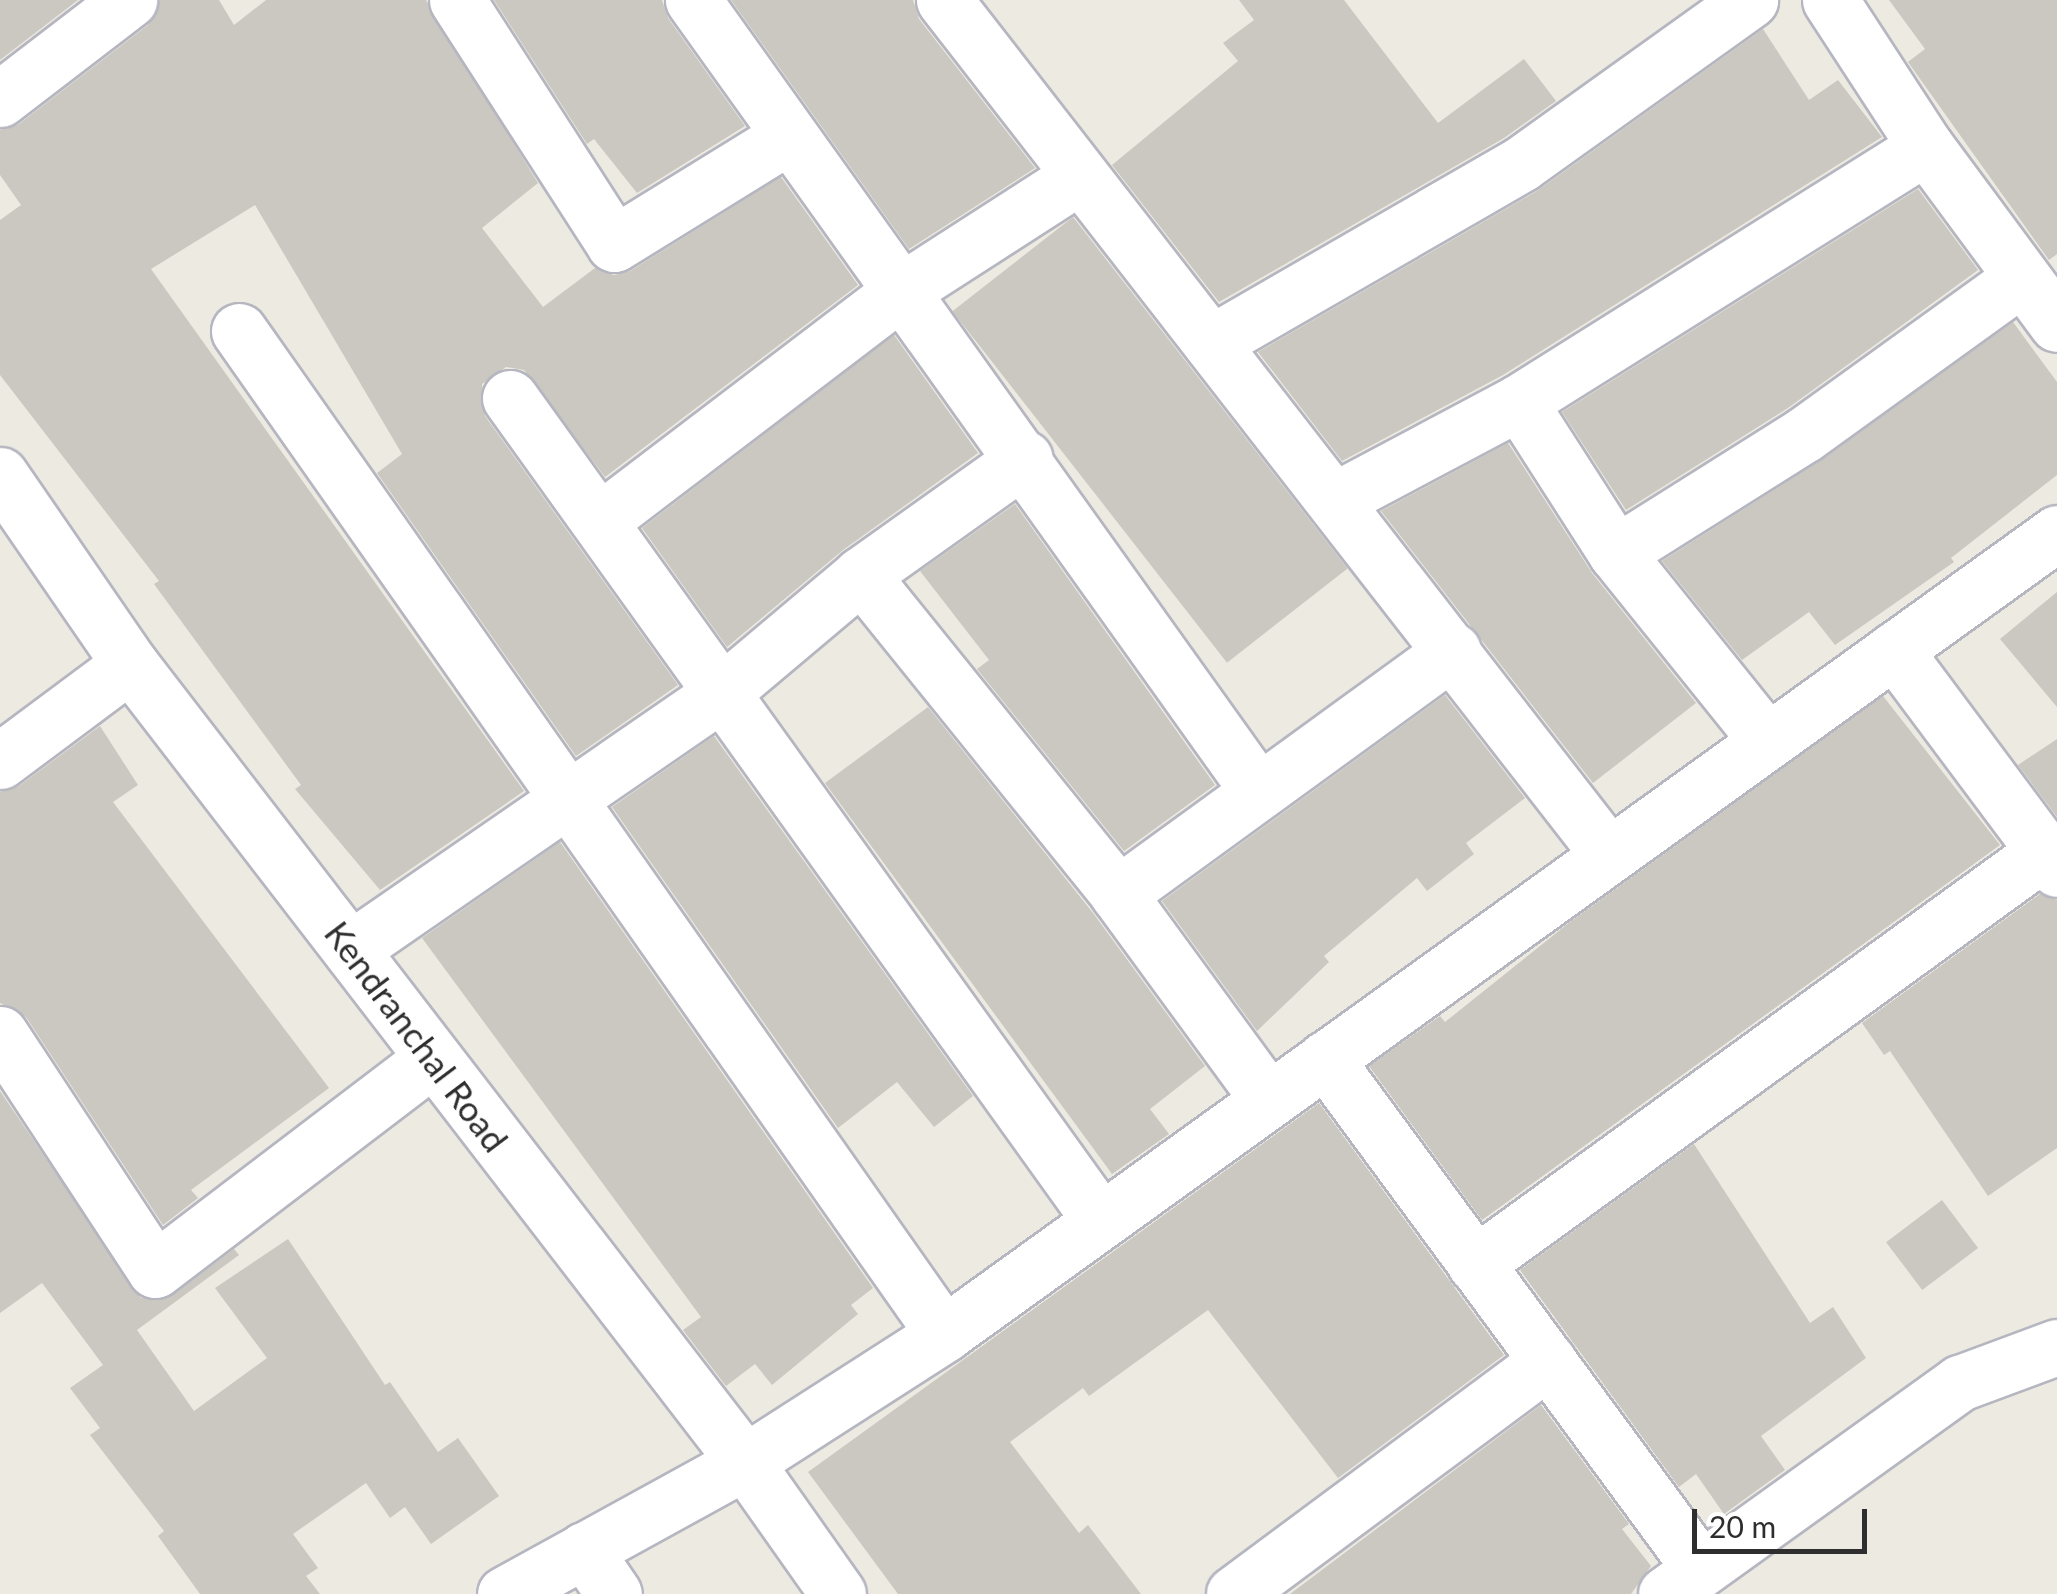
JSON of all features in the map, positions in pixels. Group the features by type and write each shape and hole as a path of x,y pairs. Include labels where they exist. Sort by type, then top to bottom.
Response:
{"street":[{"path":"0,99 129,0"},
{"path":"457,0 614,244 787,137"},
{"path":"693,0 787,137 1024,458 1259,792"},
{"path":"944,0 1609,855"},
{"path":"1211,342 1522,164 1750,0"},
{"path":"1830,0 1926,147 2057,324"},
{"path":"1335,500 1519,402 1926,147"},
{"path":"602,520 900,292 1078,177"},
{"path":"1616,553 1805,434 2020,279"},
{"path":"239,331 564,800 944,1334"},
{"path":"510,398 602,520 721,693 1101,1220"},
{"path":"1519,402 1616,553 1767,741"},
{"path":"352,948 721,693 862,575 1024,458"},
{"name":"Kendranchal Road","path":"1,478 130,664 745,1462 838,1594"},
{"path":"505,1594 745,1462 944,1334 2057,532"},
{"path":"862,575 1118,894 1268,1099"},
{"path":"1475,1264 2050,860 1894,650"},
{"path":"1118,894 1453,651"},
{"path":"0,761 130,664"},
{"path":"0,1034 155,1270 432,1059"},
{"path":"1325,1059 1548,1362 1683,1581 1960,1383 2057,1348"},
{"path":"1234,1594 1548,1362"},
{"path":"584,1550 614,1594"}],"building":[{"path":"0,0 78,0 0,60"},
{"path":"160,0 219,0 234,25 266,0 426,0 538,183 482,228 543,307 595,268 614,275 630,271 781,177 858,285 605,477 524,370 506,367 482,384 485,416 678,685 576,756 377,473 402,454 255,205 151,269 524,791 380,890 295,789 301,785 154,584 159,581 0,375 0,220 21,205 0,175 0,130 19,124 148,25"},
{"path":"494,0 662,0 668,18 745,126 637,193 594,139 587,144"},
{"path":"731,0 913,0 919,19 1035,168 909,249"},
{"path":"1239,0 1344,0 1438,123 1524,59 1556,101 1504,138 1219,302 1112,165 1238,61 1223,43 1254,20"},
{"path":"1889,0 2057,0 2057,254 2049,260 1908,62 1925,49"},
{"path":"1763,29 1809,100 1838,80 1882,137 1503,375 1342,461 1258,352 1537,191"},
{"path":"1918,189 1978,270 1788,408 1626,510 1562,412"},
{"path":"1073,217 1348,568 1227,663 952,311"},
{"path":"2013,322 2057,382 2057,475 1951,558 1954,562 1835,645 1809,612 1742,660 1662,561 1823,459"},
{"path":"894,335 978,453 843,550 727,647 642,528"},
{"path":"1508,443 1592,573 1696,703 1593,783 1381,511"},
{"path":"1015,504 1215,785 1124,851 977,669 989,660 920,571"},
{"path":"2057,592 2057,707 2000,639"},
{"path":"1445,695 1525,798 1466,843 1474,854 1427,891 1417,878 1324,956 1329,962 1257,1031 1162,901"},
{"path":"1883,696 2000,845 1482,1220 1369,1066 1440,1016 1445,1022 1570,922"},
{"path":"928,707 1093,913 1205,1066 1150,1109 1169,1134 1112,1174 825,783"},
{"path":"100,726 138,785 113,802 329,1088 191,1190 198,1198 163,1225 26,1017 0,1003 0,792 19,786"},
{"path":"714,736 973,1096 934,1127 897,1082 838,1128 612,807"},
{"path":"2057,739 2057,817 2018,765"},
{"path":"560,842 873,1288 851,1305 858,1314 772,1385 755,1364 726,1386 683,1330 701,1317 422,938"},
{"path":"2040,894 2057,900 2057,1148 1988,1196 1890,1051 1884,1055 1862,1023"},
{"path":"0,1091 141,1298 173,1295 234,1249 239,1255 137,1330 194,1411 267,1358 215,1288 288,1239 385,1385 390,1382 438,1452 458,1438 499,1496 431,1544 405,1507 390,1518 366,1483 293,1534 318,1568 306,1576 320,1594 200,1594 158,1536 164,1531 90,1435 100,1428 70,1388 103,1365 42,1283 0,1313"},
{"path":"1319,1103 1504,1355 1338,1478 1208,1310 1089,1396 1083,1388 1010,1442 1079,1533 1088,1525 1141,1594 898,1594 808,1472"},
{"path":"1694,1144 1810,1323 1833,1307 1866,1358 1761,1436 1785,1470 1724,1514 1696,1474 1679,1487 1520,1270"},
{"path":"1942,1200 1978,1248 1922,1290 1886,1242"},
{"path":"1541,1405 1629,1524 1622,1529 1651,1566 1631,1594 1290,1594"}]}
